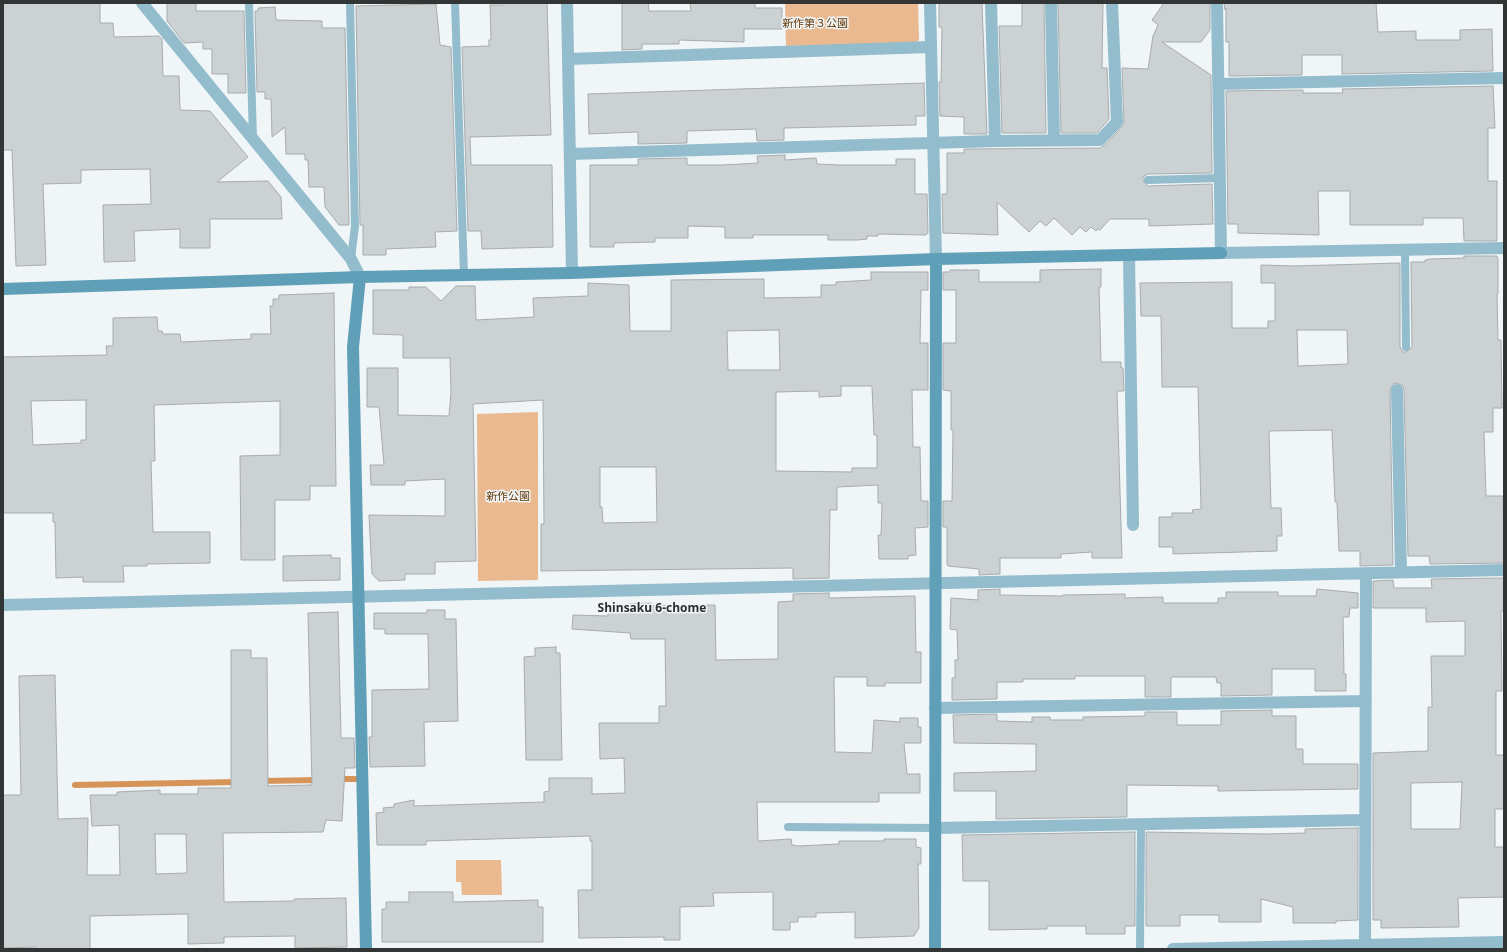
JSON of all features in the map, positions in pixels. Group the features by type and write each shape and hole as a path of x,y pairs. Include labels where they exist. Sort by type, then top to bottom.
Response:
{"street":[{"path":"142,3 350,259 360,277 352,347 366,949"},
{"path":"567,3 572,272"},
{"path":"930,3 936,259 935,949"},
{"path":"991,3 995,141"},
{"path":"1051,3 1054,140"},
{"path":"570,154 995,141 1100,140 1117,122 1112,3"},
{"path":"1217,3 1221,253"},
{"path":"568,59 931,47"},
{"path":"1219,84 1504,78"},
{"path":"3,289 360,277 572,272 936,259 1504,248"},
{"path":"1129,255 1133,525"},
{"path":"1397,390 1401,572"},
{"path":"3,605 1504,570"},
{"path":"1364,945 1366,573"},
{"path":"935,708 1366,701"},
{"path":"935,828 1365,820"},
{"path":"1173,949 1298,948 1364,945 1416,946 1504,942"}],"lane":[{"path":"249,3 253,139"},
{"path":"350,3 355,226 350,259"},
{"path":"455,3 464,275"},
{"path":"1148,180 1220,178"},
{"path":"1405,250 1406,347"},
{"path":"1140,949 1141,824"},
{"path":"788,827 935,828"}],"green space":[{"name":"新作第３公園","path":"785,3 918,3 919,40 916,43 786,46"},
{"name":"新作公園","path":"538,412 538,580 478,581 477,414"},
{"path":"456,860 501,860 502,895 462,895 461,882 456,882"}],"building":[{"path":"3,3 100,3 100,23 113,23 114,37 159,36 162,39 163,76 179,76 180,110 210,111 248,157 217,182 268,181 281,197 282,219 210,219 210,248 180,248 180,229 134,231 135,261 104,262 103,205 151,204 150,169 81,170 81,183 43,184 46,265 16,266 12,150 3,150"},
{"path":"167,3 196,3 196,11 244,11 246,93 228,93 228,74 212,74 212,49 203,49 203,42 184,43 167,21"},
{"path":"503,3 547,3 551,135 470,137 471,165 552,165 553,247 482,249 481,231 468,231 462,47 489,46 489,40 491,39 490,5 503,5"},
{"path":"622,3 648,3 649,11 691,11 690,3 755,3 755,8 782,8 782,29 744,29 744,42 679,40 679,44 642,44 642,49 622,50"},
{"path":"939,3 982,3 987,134 964,134 964,117 940,116 939,82 941,82 942,27 939,27"},
{"path":"1022,3 1044,3 1046,133 1002,133 999,26 1022,26"},
{"path":"1058,3 1103,3 1102,68 1107,68 1109,119 1097,133 1061,133"},
{"path":"1164,3 1210,3 1210,30 1201,42 1162,42 1211,75 1212,173 1148,174 1143,177 1143,181 1148,186 1212,184 1213,224 1149,226 1149,219 1110,219 1100,230 1098,229 1096,231 1091,227 1086,232 1080,227 1072,235 1054,218 1046,226 1040,221 1029,232 997,202 998,235 943,233 942,194 947,194 947,153 964,153 964,149 1100,148 1105,145 1124,124 1122,68 1148,69 1153,36 1158,25 1152,20"},
{"path":"1224,3 1376,3 1378,32 1416,31 1416,40 1460,40 1460,30 1492,29 1493,71 1342,74 1342,55 1302,55 1302,75 1229,76 1229,42 1226,42 1226,8 1225,10"},
{"path":"436,4 440,45 451,47 457,231 435,232 436,247 386,249 386,255 363,255 363,225 360,225 356,6"},
{"path":"275,7 276,20 322,21 322,28 345,28 349,225 339,225 325,207 324,187 309,187 308,160 305,160 305,154 286,154 285,127 272,137 271,99 265,99 265,92 257,92 255,11 258,11 258,8"},
{"path":"924,83 925,116 916,116 916,125 784,128 784,140 757,141 756,129 687,131 687,143 638,144 638,132 589,134 588,94"},
{"path":"1493,86 1495,128 1488,128 1488,181 1497,181 1497,241 1464,241 1463,218 1423,218 1423,225 1350,225 1350,191 1318,191 1319,235 1238,233 1238,224 1228,224 1226,91 1303,90 1303,93 1343,93 1342,89"},
{"path":"785,155 785,160 816,158 817,164 840,165 896,165 896,159 915,159 915,194 927,194 928,233 926,235 878,234 878,236 867,236 867,239 858,240 828,240 828,235 753,235 753,238 725,238 725,227 688,226 688,238 655,238 655,242 614,243 614,247 590,247 590,165 638,165 638,159 687,158 687,165 723,165 758,163 757,156"},
{"path":"1464,256 1497,256 1498,259 1498,340 1501,340 1502,408 1493,408 1493,432 1484,432 1486,496 1503,496 1504,563 1430,564 1429,556 1408,556 1404,390 1403,386 1397,383 1393,384 1390,390 1393,565 1360,566 1360,551 1339,551 1332,430 1269,431 1271,508 1281,508 1282,536 1277,536 1277,551 1173,554 1173,547 1159,547 1159,517 1172,517 1172,513 1193,513 1192,510 1201,509 1198,387 1162,387 1161,316 1141,316 1140,283 1232,282 1232,328 1268,328 1268,321 1275,321 1275,283 1261,283 1261,265 1294,266 1400,263 1400,347 1403,352 1406,352 1412,347 1411,262 1425,262 1425,260 1430,259 1464,258","holes":["1297,330 1347,330 1348,364 1298,366"]},
{"path":"1101,269 1101,287 1099,287 1101,362 1121,362 1121,368 1123,368 1124,391 1117,391 1122,558 1092,558 1092,552 1061,554 1061,558 1000,558 1000,574 979,575 979,569 948,566 947,527 943,527 943,501 952,501 953,430 951,430 951,391 943,390 943,343 956,343 956,290 943,290 943,272 950,272 950,270 979,270 979,282 1040,282 1040,270"},
{"path":"871,272 928,272 928,290 921,290 920,343 928,343 928,390 912,390 913,447 920,447 921,501 928,501 928,527 915,528 916,555 908,556 908,559 879,559 878,535 881,535 882,503 878,503 878,485 837,487 837,510 830,510 829,578 793,579 793,568 541,571 541,524 544,524 543,400 473,404 476,561 435,562 435,574 405,574 405,580 379,581 372,574 369,515 445,516 445,479 405,481 405,485 371,485 370,465 384,465 379,407 367,407 367,368 398,368 398,415 449,416 451,393 450,358 403,358 403,335 373,334 373,290 409,290 409,287 426,287 441,301 456,286 475,286 476,320 534,317 533,298 588,296 588,283 629,285 630,331 671,331 671,280 764,279 764,298 821,297 821,285 836,285 836,282 871,280","holes":["779,330 780,370 728,370 727,331","841,386 872,386 874,435 877,435 877,468 852,468 852,472 776,471 776,392 819,391 819,397 841,396","600,467 656,467 657,522 603,523 602,507 600,507"]},
{"path":"334,293 336,486 310,486 310,500 275,500 275,560 241,560 240,456 280,455 280,401 154,405 155,461 151,461 153,532 210,532 210,563 123,566 124,582 83,582 83,577 56,578 55,522 53,522 53,513 3,513 3,357 107,355 106,346 113,346 113,318 157,317 158,331 162,331 163,334 180,334 181,342 251,339 251,334 271,334 270,306 273,306 273,299 279,299 279,295","holes":["86,400 86,440 81,440 81,443 33,445 31,401"]},
{"path":"331,555 331,558 340,558 340,580 283,581 283,556"},
{"path":"1504,578 1504,611 1501,611 1502,691 1496,691 1496,755 1504,755 1504,809 1495,809 1495,847 1504,847 1504,897 1458,898 1459,927 1381,928 1381,920 1373,920 1373,753 1428,751 1428,707 1432,707 1431,656 1465,656 1465,621 1426,622 1426,608 1373,608 1373,581 1393,580 1394,588 1432,588 1431,579","holes":["1462,782 1460,829 1411,829 1411,783"]},
{"path":"1000,589 1000,595 1063,596 1125,594 1125,598 1163,597 1163,603 1218,603 1218,598 1226,598 1226,592 1278,592 1278,596 1316,596 1317,589 1358,593 1358,608 1350,608 1349,617 1343,617 1344,674 1346,674 1346,691 1315,691 1315,669 1272,669 1272,695 1221,696 1221,683 1217,683 1216,677 1171,677 1171,697 1145,697 1145,676 1075,676 1075,679 1023,679 1023,682 997,682 997,699 952,700 952,678 955,678 955,660 958,660 957,630 950,629 951,598 978,600 978,590"},
{"path":"829,593 829,598 915,596 916,652 921,652 921,683 885,683 885,686 867,686 867,677 834,677 835,752 872,753 874,720 900,722 900,718 918,718 918,727 921,727 921,743 904,743 907,774 920,774 920,793 879,793 879,802 757,802 758,841 791,839 792,845 798,846 839,844 839,841 916,839 916,847 921,848 921,864 918,864 919,928 914,936 855,938 855,912 816,913 816,917 798,917 798,922 790,922 790,930 773,930 773,892 713,893 714,906 680,907 680,940 664,940 664,937 579,938 578,890 592,890 592,841 590,841 590,836 426,841 426,845 377,845 376,813 384,812 383,808 394,807 394,804 414,800 414,806 544,802 544,792 549,791 549,778 592,778 592,794 625,793 624,758 600,759 599,723 659,723 659,706 666,706 665,639 631,639 630,633 572,629 573,615 608,616 608,608 630,604 651,603 651,606 715,605 716,660 778,659 778,602 793,601 793,594"},
{"path":"427,610 445,610 445,619 456,619 458,721 424,722 425,766 370,767 369,737 372,737 372,690 429,689 428,634 385,634 385,629 374,629 374,613 427,613"},
{"path":"338,612 341,738 354,738 355,768 345,768 342,821 326,820 323,832 223,833 224,902 294,901 294,899 346,898 347,947 295,948 295,936 224,937 224,943 188,944 188,914 90,916 90,949 36,949 36,947 3,948 3,795 21,795 19,676 55,675 58,819 88,818 87,875 120,875 119,825 92,826 90,795 117,795 117,792 160,790 160,794 198,794 198,788 231,788 231,650 251,650 251,658 267,658 268,786 312,785 308,613","holes":["155,834 186,834 187,873 156,874"]},
{"path":"556,647 556,653 560,653 562,760 526,760 524,657 535,656 535,648"},
{"path":"1272,710 1272,716 1296,716 1296,749 1303,749 1303,764 1358,764 1358,789 1218,791 1218,786 1127,785 1127,817 996,819 996,791 954,791 954,773 1036,771 1036,744 954,743 953,715 997,714 997,721 1032,722 1032,717 1050,717 1050,720 1083,720 1083,717 1145,716 1145,712 1177,712 1177,725 1221,725 1221,711"},
{"path":"1358,828 1358,920 1336,921 1336,923 1293,923 1293,907 1261,899 1261,922 1219,922 1219,915 1180,915 1180,926 1146,926 1146,832 1266,834 1305,833 1305,829"},
{"path":"1135,832 1135,926 1125,926 1125,934 1086,934 1086,926 1047,926 1047,929 989,930 989,881 963,881 962,835"},
{"path":"409,892 453,892 453,902 538,900 538,907 543,907 543,942 382,942 382,909 386,909 386,902 409,902"}],"waterway":[{"path":"337,779 362,779"},
{"path":"261,781 320,780"},
{"path":"75,785 238,782"}],"district":[{"name":"Shinsaku 6-chome","path":"652,609"}]}
